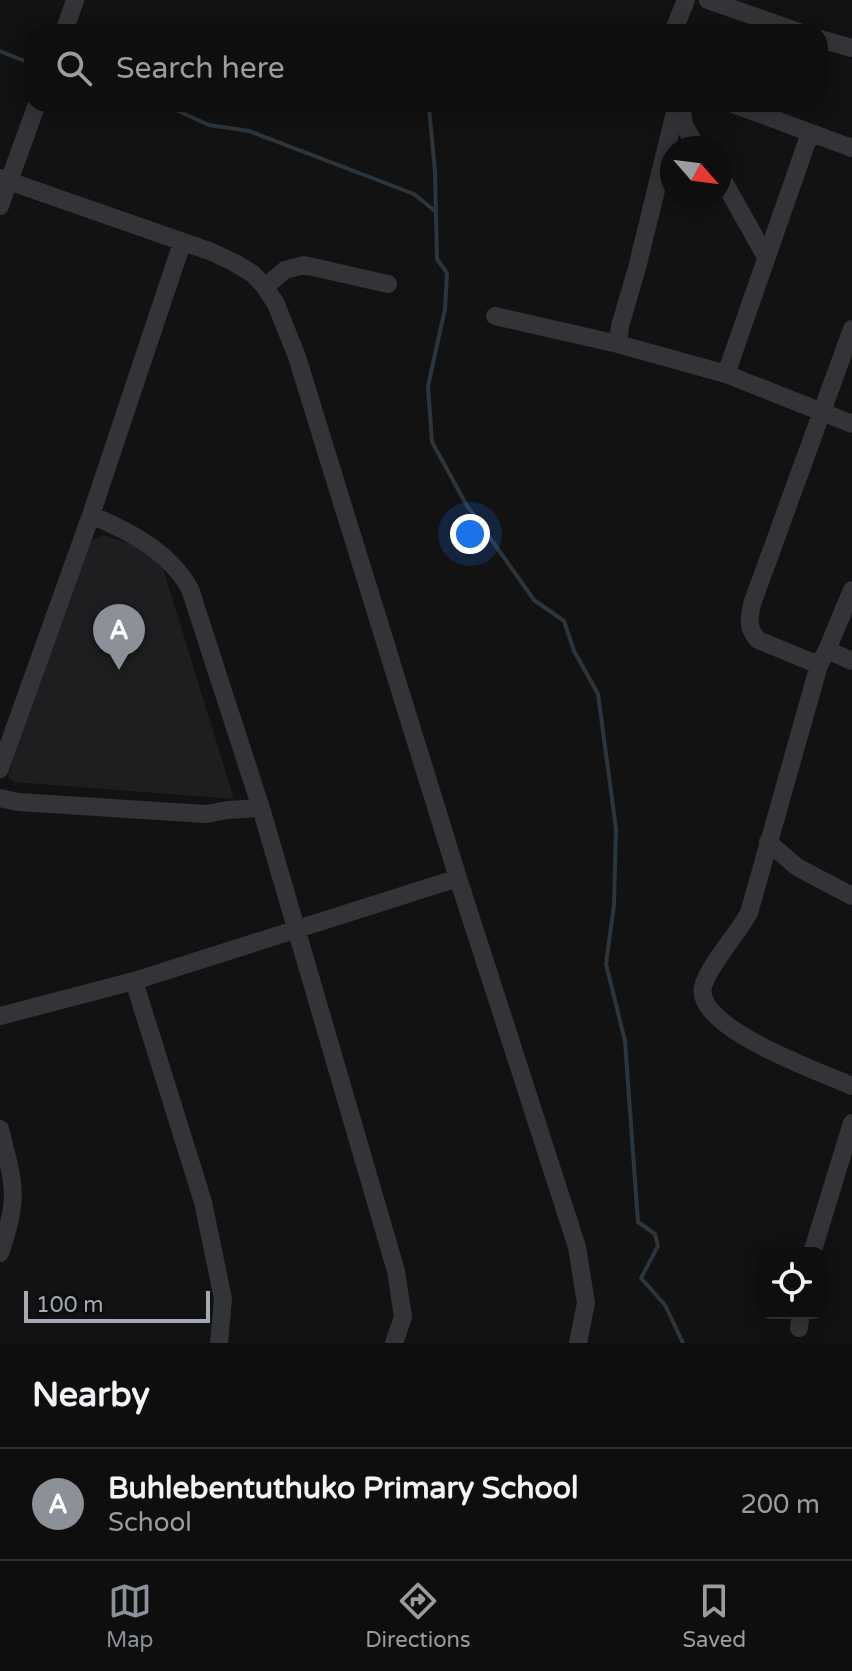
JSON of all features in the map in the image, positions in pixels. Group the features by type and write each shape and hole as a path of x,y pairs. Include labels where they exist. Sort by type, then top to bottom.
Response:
{"street":[{"path":"67,24 75,0"},
{"path":"676,24 686,0"},
{"path":"708,0 776,24"},
{"path":"828,41 852,48"},
{"path":"0,206 4,180 34,112"},
{"path":"618,344 620,326 677,112"},
{"path":"681,112 690,136"},
{"path":"754,112 852,148"},
{"path":"726,374 810,133"},
{"path":"4,180 235,263 253,274 276,304 297,357 458,878 577,1247 586,1303 578,1343"},
{"path":"732,196 766,257"},
{"path":"0,769 91,515 182,243"},
{"path":"265,287 285,270 304,265 388,284"},
{"path":"495,316 618,344 726,374 852,424"},
{"path":"852,329 748,622 758,640 823,657 852,661"},
{"path":"91,515 154,549 182,574 190,589 261,808 400,1286 403,1317 394,1343"},
{"path":"852,590 823,657 749,913 703,988 703,998 709,1010 733,1031 852,1086"},
{"path":"0,798 18,802 206,814 261,808"},
{"path":"768,842 797,867 852,896"},
{"path":"0,1016 134,981 458,878"},
{"path":"134,981 203,1202 223,1299 219,1343"},
{"path":"814,1247 852,1123"},
{"path":"0,1129 15,1194 11,1222 0,1253"}],"shaded area":[{"path":"104,535 150,551 162,565 234,799 14,782 8,776 89,541"}],"waterway":[{"path":"0,51 24,61"},
{"path":"181,112 209,125 249,131 414,194 435,211"},
{"path":"429,112 435,171 437,259 447,273 445,309 428,386 432,442 466,504 534,600 564,621 574,651 598,694 616,829 614,905 606,964 625,1041 638,1222 655,1234 658,1246 641,1278 665,1305 683,1343"}],"place":[{"name":"Buhlebentuthuko Primary School","path":"119,670"}]}
